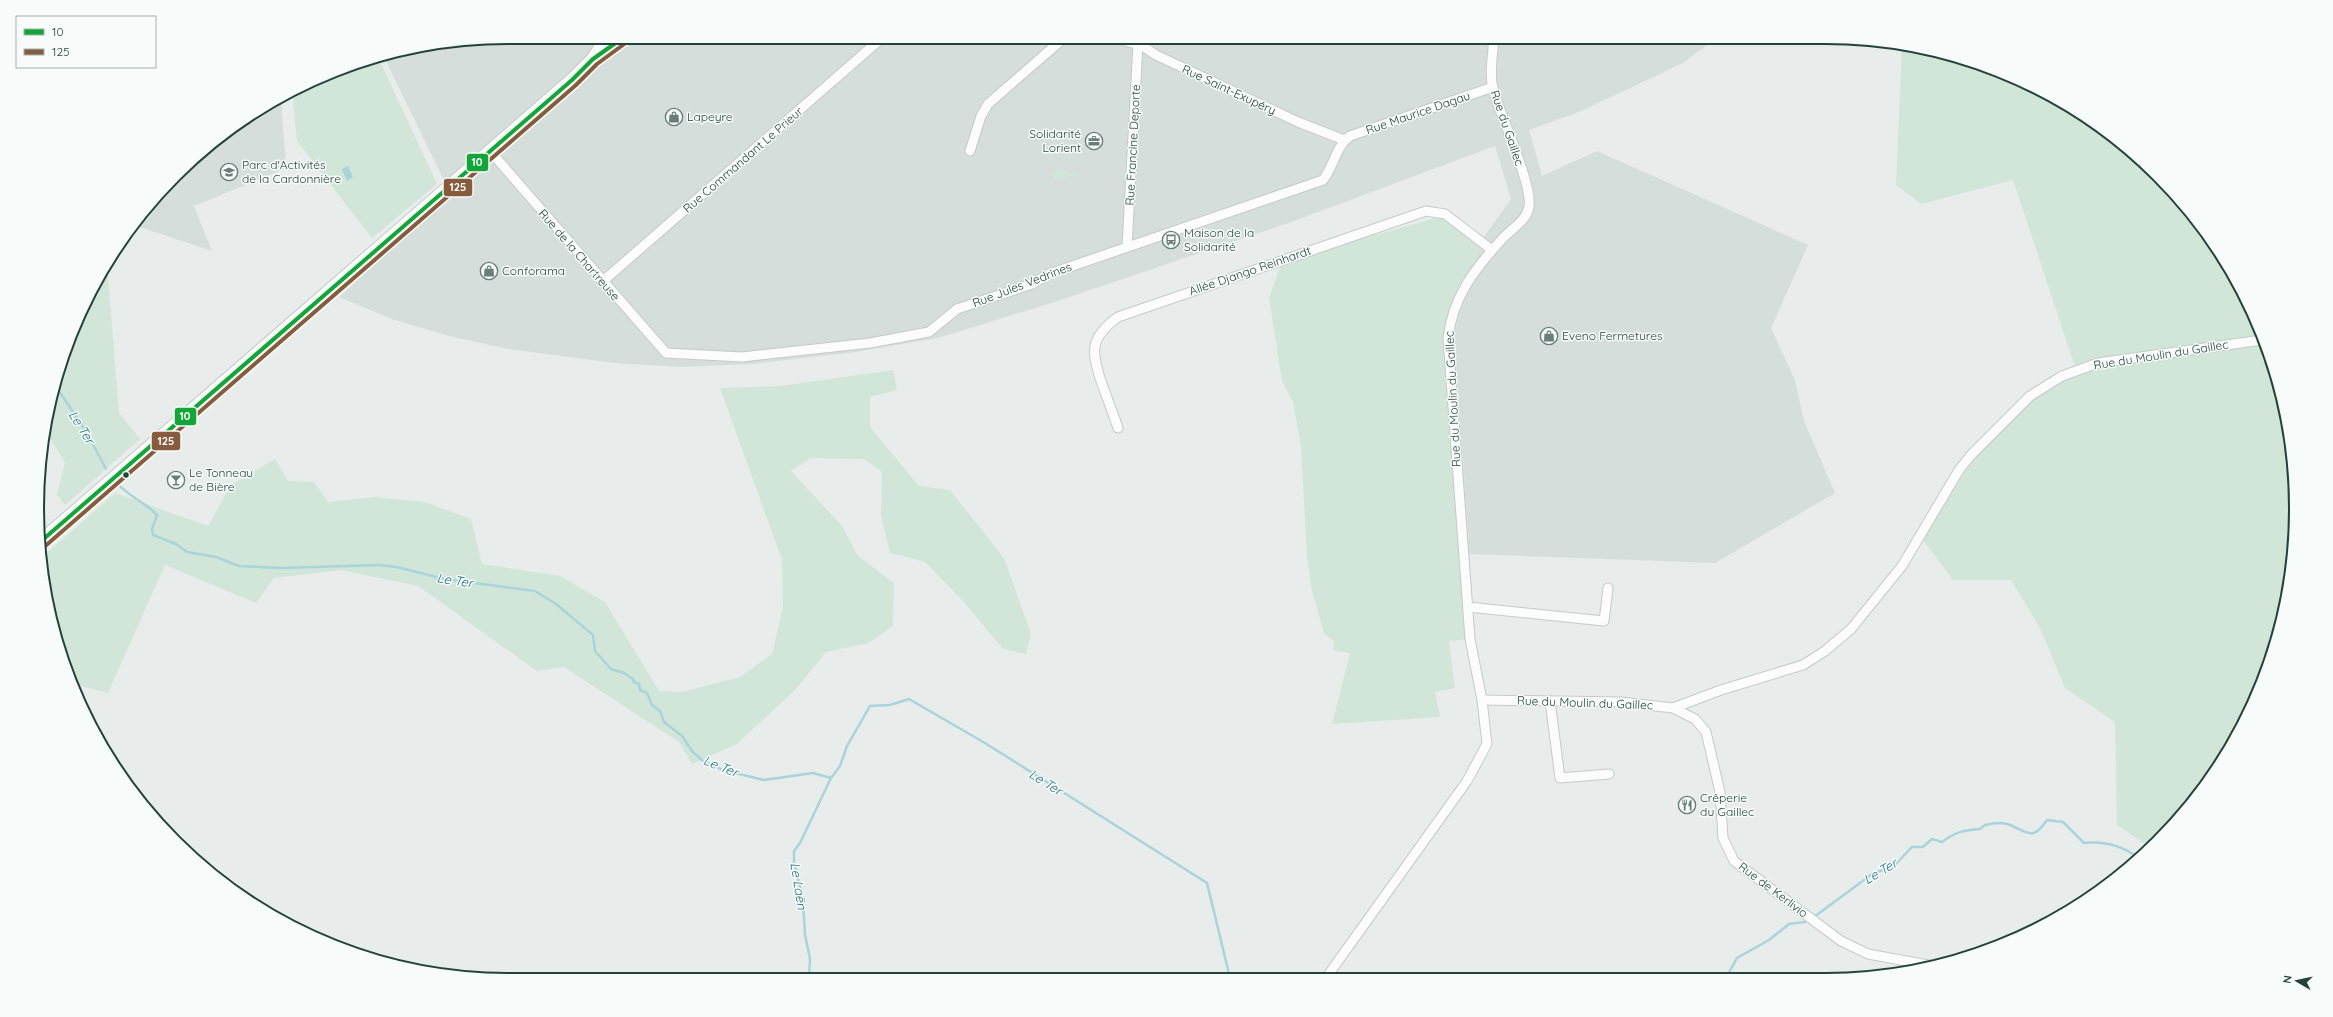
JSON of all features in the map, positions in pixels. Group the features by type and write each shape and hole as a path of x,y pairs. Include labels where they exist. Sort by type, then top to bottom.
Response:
{"main road":[{"path":"593,59 603,44"},
{"path":"45,538 490,151 593,59 614,44"}],"street":[{"name":"Rue Commandant Le Prieur","path":"602,282 875,44"},
{"path":"970,151 981,116 988,104 1057,44"},
{"name":"Rue Francine Deporte","path":"1127,247 1140,44"},
{"name":"Rue Saint-Exupéry","path":"1145,44 1163,59 1298,122 1344,140"},
{"name":"Rue du Gaillec","path":"1494,44 1493,87 1522,172"},
{"name":"Rue Maurice Dagau","path":"1344,140 1350,136 1493,87"},
{"name":"Rue Jules Vedrines","path":"672,355 742,357 870,343 929,332 957,309 1032,284 1049,274 1323,180 1329,172 1344,140"},
{"name":"Rue de la Chartreuse","path":"490,151 602,282 665,352 672,355"},
{"name":"Rue du Moulin du Gaillec","path":"1330,973 1467,781 1487,744 1482,700 1470,639 1448,339 1451,316 1458,297 1470,277 1492,250 1526,214 1529,206 1527,186 1522,172"},
{"name":"Allée Django Reinhardt","path":"1118,428 1094,359 1097,340 1101,332 1118,317 1426,211 1445,214 1492,250"},
{"name":"Rue du Moulin du Gaillec","path":"1482,700 1621,702 1673,708 1721,690 1803,665 1825,651 1851,629 1902,566 1960,470 1971,455 2030,396 2052,382 2098,363 2257,341"},
{"path":"1468,606 1604,622 1608,588"},
{"path":"1550,701 1560,778 1609,774"},
{"name":"Rue de Kerlivio","path":"1673,708 1695,720 1706,732 1720,792 1723,838 1734,861 1841,941 1868,954 1918,963"}],"shaded area":[{"path":"508,44 1708,44 1681,64 1579,112 1529,130 1542,176 1597,151 1808,245 1771,328 1795,380 1804,421 1835,493 1715,563 1470,554 1454,335 1479,244 1511,199 1495,146 1294,221 1058,301 938,338 849,353 752,364 680,367 614,363 508,349 449,336 392,319 339,297 451,195 386,61 448,48"},
{"name":"Parc d'Activités de la Cardonnière","path":"281,103 286,168 194,206 212,251 139,227 159,202 202,159 250,122"}],"green space":[{"path":"1902,51 1945,60 2002,79 2057,106 2083,122 2131,159 2153,180 2174,202 2211,250 2227,276 2254,331 2273,388 2280,418 2288,478 2288,539 2280,599 2273,629 2254,686 2227,741 2211,767 2193,791 2174,815 2145,844 2117,825 2115,722 2065,688 2040,628 2011,580 1953,580 1923,540 1954,486 1987,443 2033,400 2054,385 2078,376 2013,180 1921,204 1896,185"},
{"path":"380,62 437,184 372,238 297,141 293,97 331,79"},
{"path":"1061,170 1078,175 1054,180 1053,172"},
{"path":"1443,216 1479,244 1454,335 1470,554 1470,639 1449,641 1455,688 1435,692 1440,717 1332,724 1350,653 1333,650 1334,641 1324,633 1312,591 1307,558 1301,446 1293,402 1282,381 1269,298 1282,261"},
{"path":"108,273 119,413 140,439 65,505 57,494 65,462 50,438 53,418 60,388 79,331"},
{"path":"893,370 897,390 870,397 870,427 919,486 950,490 1004,558 1031,634 1026,654 1003,649 963,601 925,562 890,553 881,515 882,472 864,459 811,458 791,471 842,526 858,556 894,583 893,626 869,643 826,652 796,689 737,744 692,764 679,742 564,667 537,671 418,586 341,570 274,578 256,603 165,565 108,693 79,685 60,629 53,599 46,553 115,493 208,526 231,485 275,459 288,481 314,482 328,502 374,497 425,502 471,519 482,564 560,576 605,602 659,691 682,692 740,677 772,654 783,607 782,560 720,388 780,386"}],"water":[{"path":"348,166 353,177 347,181 342,169"}],"waterway":[{"name":"Le Ter","path":"59,391 87,433 106,469"},
{"name":"Le Ter","path":"117,483 157,515 152,529 153,535 176,544 187,552 216,557 239,566 280,568 378,565 397,567 444,579 535,591 556,604 593,635 595,651 611,669 624,673 633,679 634,682 639,684 640,690 647,693 652,705 660,711 664,722 682,736 692,751 703,761 723,770 764,780 813,773 831,778"},
{"name":"Le Ter","path":"809,973 810,959 805,935 803,900 794,862 794,851 800,843 831,778 840,766 847,746 870,706 890,705 909,699 985,743 1207,883 1229,973"},
{"name":"Le Ter","path":"1814,917 1872,874 1894,866 1912,847 1923,847 1932,839 1942,842 1956,834 1964,831 1980,829 1988,824 2004,823 2026,832 2034,833 2038,831 2047,820 2063,822 2084,843 2105,843 2125,849 2134,855"},
{"name":"Le Ter","path":"1729,973 1737,958 1769,940 1789,924 1805,922"}],"transit line":[{"name":"10","path":"45,538 572,80 593,59 614,44"},
{"name":"125","path":"46,546 576,85 597,64 624,44"}],"place":[{"name":"Lapeyre","path":"674,117"},
{"name":"Solidarité Lorient","path":"1094,141"},
{"name":"Parc d'Activités de la Cardonnière","path":"229,172"},
{"name":"Maison de la Solidarité","path":"1171,240"},
{"name":"Conforama","path":"489,271"},
{"name":"Eveno Fermetures","path":"1549,336"},
{"name":"Le Tonneau de Bière","path":"176,480"},
{"name":"Crêperie du Gaillec","path":"1687,805"}],"water label":[{"name":"Le Laën","path":"799,886"}]}
